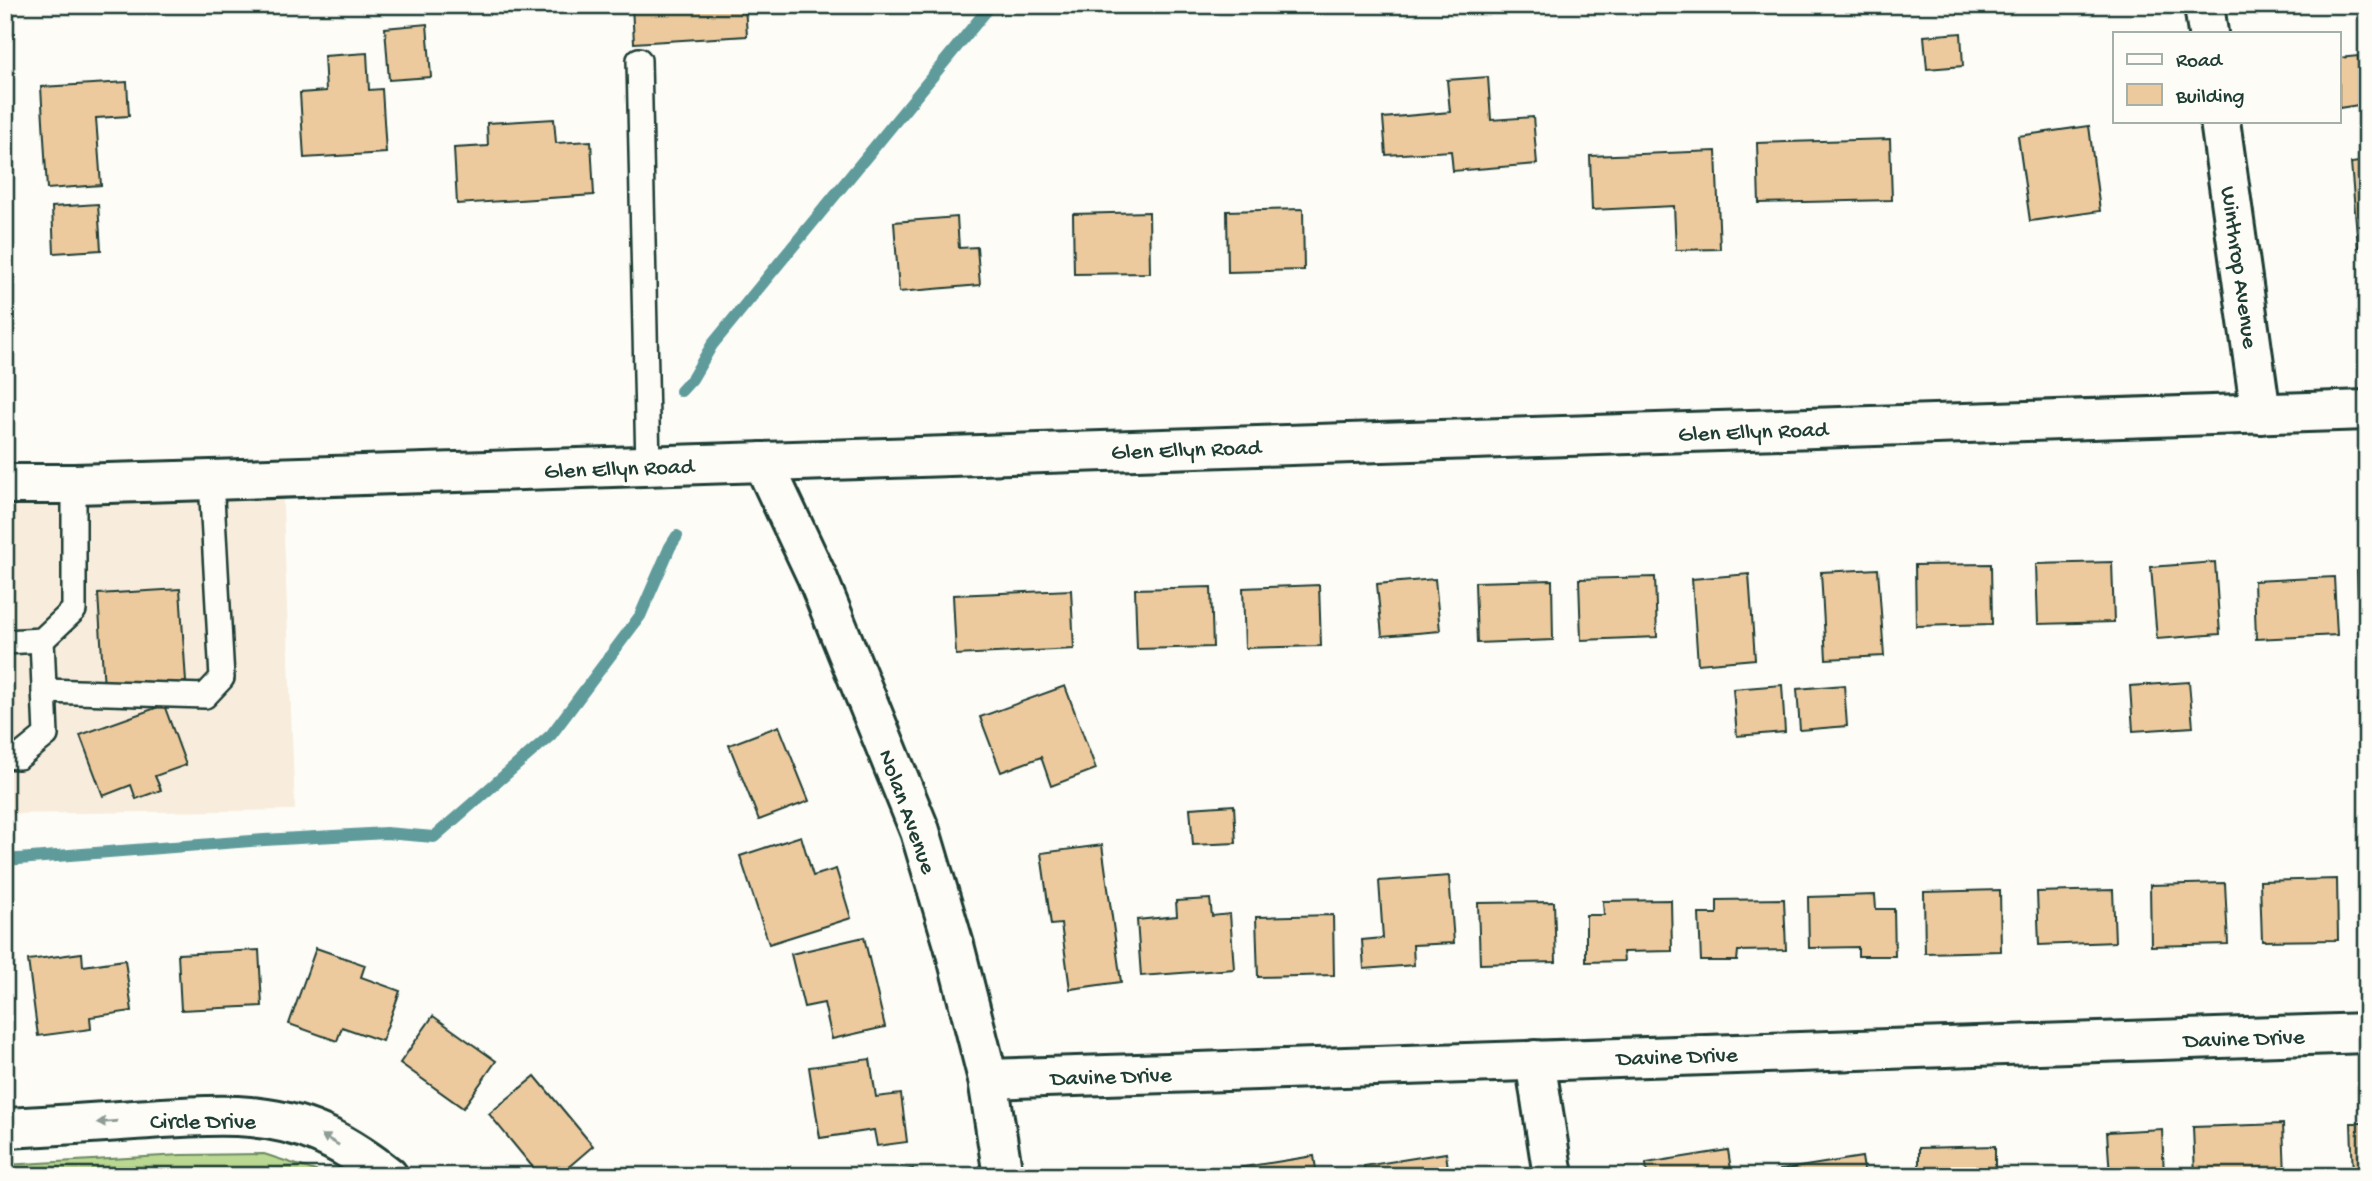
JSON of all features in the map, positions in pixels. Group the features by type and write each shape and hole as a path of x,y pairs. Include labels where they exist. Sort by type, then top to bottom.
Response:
{"street":[{"path":"2204,5 2208,32"},
{"name":"Winthrop Avenue","path":"2220,122 2261,414"},
{"name":"Glen Ellyn Road","path":"5,484 211,480 2367,410"},
{"name":"Nolan Avenue","path":"763,462 817,577 920,831 954,945 988,1079 1003,1176"},
{"name":"Davine Drive","path":"988,1079 2367,1033"},
{"path":"1535,1060 1553,1176"},
{"name":"Circle Drive","path":"5,1129 176,1117 256,1117 319,1133 368,1161 388,1176"}],"lane":[{"path":"639,60 648,466"},
{"path":"44,691 205,696 222,678 211,480"},
{"path":"5,642 42,640 74,610 74,484"},
{"path":"5,756 19,757 46,735 42,640"}],"shaded area":[{"path":"282,482 295,810 5,814 5,490"}],"green space":[{"path":"264,1154 331,1176 5,1176 5,1165 181,1155"}],"building":[{"path":"632,5 745,5 747,36 634,43"},
{"path":"427,24 431,77 389,80 385,28"},
{"path":"1961,33 1963,66 1927,69 1924,36"},
{"path":"367,53 369,90 382,89 386,153 304,158 300,93 326,91 324,56"},
{"path":"2358,56 2365,104 2340,108 2340,58"},
{"path":"1488,77 1491,120 1533,117 1537,164 1453,171 1451,151 1386,155 1383,118 1450,112 1447,80"},
{"path":"127,82 129,116 96,118 101,185 47,189 41,87"},
{"path":"554,119 556,143 591,141 594,195 457,204 454,148 488,146 487,123"},
{"path":"2089,126 2100,211 2030,221 2018,136"},
{"path":"1890,139 1892,200 1759,203 1757,143"},
{"path":"1716,151 1720,249 1676,250 1674,206 1592,210 1590,156"},
{"path":"2367,161 2367,247 2358,247 2351,163"},
{"path":"98,204 101,250 54,253 52,207"},
{"path":"1303,209 1304,270 1228,272 1227,211"},
{"path":"1149,212 1150,273 1074,274 1073,214"},
{"path":"957,217 959,248 977,247 980,285 899,292 894,222"},
{"path":"2112,562 2114,622 2038,624 2036,564"},
{"path":"2215,562 2220,634 2157,639 2151,567"},
{"path":"1991,564 1992,624 1916,626 1915,565"},
{"path":"1878,569 1884,656 1826,659 1821,572"},
{"path":"2357,571 2367,571 2367,631 2359,632"},
{"path":"1749,574 1755,659 1698,664 1692,579"},
{"path":"1655,577 1657,637 1581,640 1579,579"},
{"path":"2334,577 2337,635 2256,639 2254,581"},
{"path":"1435,579 1440,631 1382,636 1377,584"},
{"path":"1552,580 1553,640 1477,643 1475,582"},
{"path":"1319,585 1321,646 1245,648 1243,588"},
{"path":"1211,587 1213,647 1137,649 1135,589"},
{"path":"180,589 186,682 104,688 98,594"},
{"path":"1071,590 1074,649 956,655 953,595"},
{"path":"2189,682 2193,727 2133,731 2130,686"},
{"path":"1782,685 1785,732 1737,736 1733,689"},
{"path":"1844,685 1847,726 1800,730 1797,689"},
{"path":"1065,686 1096,769 1051,786 1041,757 1001,772 980,717"},
{"path":"2358,700 2367,700 2367,743 2361,743"},
{"path":"164,705 186,765 155,776 161,790 136,799 131,785 103,796 80,735"},
{"path":"779,726 809,801 759,820 729,745"},
{"path":"1234,805 1236,843 1193,845 1190,808"},
{"path":"801,836 813,876 836,869 851,918 769,944 740,856"},
{"path":"1102,845 1121,982 1070,989 1061,924 1051,925 1041,853"},
{"path":"1449,876 1454,943 1413,945 1414,965 1364,969 1362,940 1383,938 1379,881"},
{"path":"2337,879 2338,940 2262,941 2260,881"},
{"path":"2225,883 2228,944 2151,946 2150,885"},
{"path":"2000,890 2001,951 1925,953 1924,892"},
{"path":"2113,890 2115,942 2039,945 2037,892"},
{"path":"1875,895 1876,909 1894,909 1895,956 1858,956 1858,947 1809,948 1808,897"},
{"path":"1210,899 1212,916 1230,914 1234,969 1141,976 1137,920 1177,916 1176,901"},
{"path":"1784,899 1786,950 1738,951 1737,961 1701,961 1699,914 1717,914 1717,900"},
{"path":"1671,900 1672,951 1623,952 1624,961 1586,962 1586,915 1604,915 1603,901"},
{"path":"1554,902 1556,962 1480,964 1478,903"},
{"path":"1333,915 1334,975 1258,977 1256,917"},
{"path":"864,937 885,1027 832,1039 824,1003 804,1007 791,954"},
{"path":"316,948 365,965 361,977 400,991 382,1041 342,1027 337,1041 289,1024"},
{"path":"259,950 262,1006 181,1010 178,954"},
{"path":"82,953 83,966 125,960 132,1011 90,1017 91,1029 38,1036 28,960"},
{"path":"433,1016 496,1061 463,1108 400,1063"},
{"path":"870,1059 876,1097 901,1094 907,1142 877,1146 874,1130 820,1138 809,1067"},
{"path":"535,1076 593,1146 558,1176 540,1176 489,1114"},
{"path":"2351,1123 2367,1123 2367,1176 2353,1176"},
{"path":"2283,1124 2285,1176 2195,1176 2193,1127"},
{"path":"2162,1129 2164,1176 2110,1176 2107,1132"},
{"path":"1995,1146 1995,1176 1919,1176 1919,1148"},
{"path":"1728,1150 1732,1176 1647,1176 1646,1163"},
{"path":"1446,1153 1449,1176 1365,1176 1364,1166"},
{"path":"1314,1156 1317,1176 1232,1176 1231,1169"},
{"path":"1862,1157 1865,1176 1780,1176 1780,1170"},
{"path":"913,1169 914,1176 870,1176"}],"waterway":[{"path":"681,391 692,379 712,345 991,5"},
{"path":"5,860 386,833 434,837 551,735 640,616 677,536"}]}
